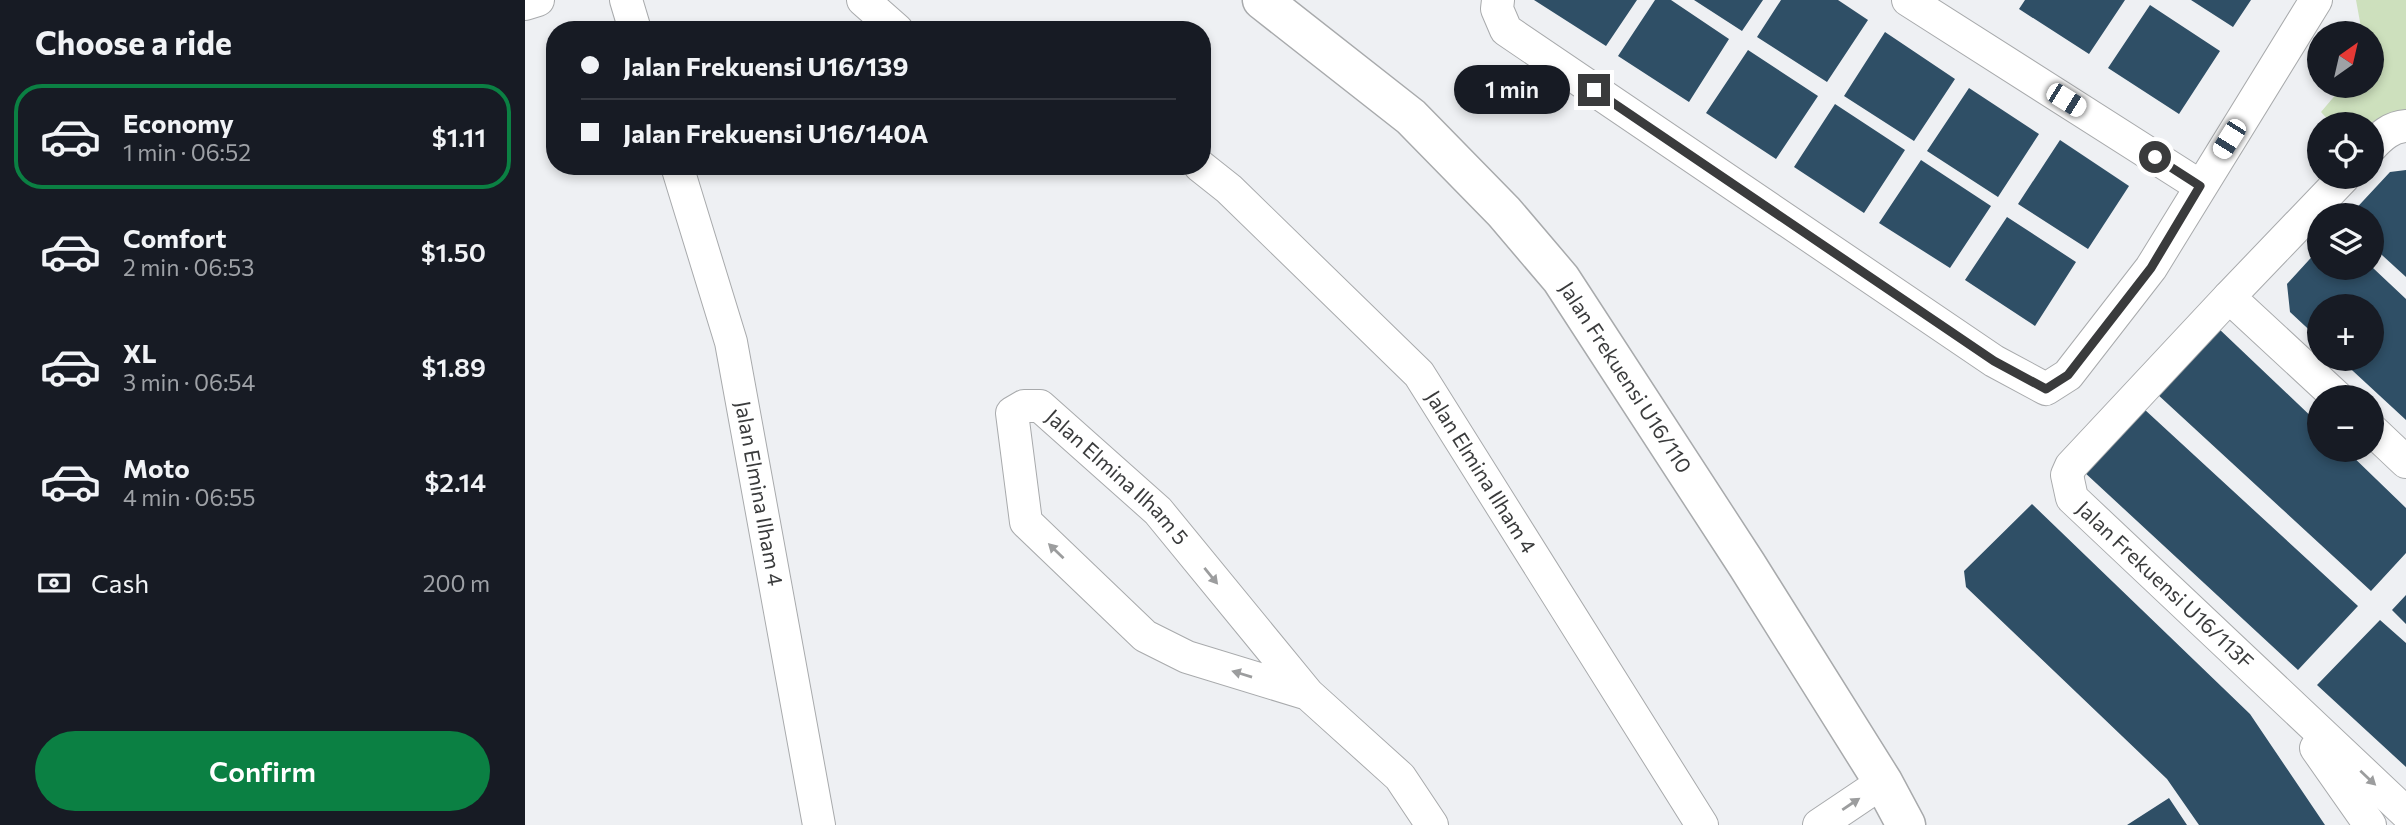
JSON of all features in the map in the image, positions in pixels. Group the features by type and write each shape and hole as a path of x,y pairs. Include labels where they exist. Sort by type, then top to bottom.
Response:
{"street":[{"path":"525,4 538,0"},
{"path":"626,0 632,21"},
{"path":"863,0 887,21"},
{"name":"Jalan Frekuensi U16/110","path":"1262,0 1411,117 1504,212 1561,279 1747,565 1883,782 1906,825"},
{"path":"1498,0 1497,9 1506,30 1994,361 2046,389 2068,375 2151,268 2316,0"},
{"path":"1908,0 2200,186"},
{"path":"2384,134 2397,126 2406,126"},
{"name":"Jalan Elmina Ilham 4","path":"1211,174 1230,189 1419,374 1702,825"},
{"name":"Jalan Elmina Ilham 4","path":"680,175 731,342 819,825"},
{"path":"2324,385 2229,297 2332,189"},
{"name":"Jalan Frekuensi U16/113F","path":"2229,297 2071,466 2067,475 2072,498 2406,813"},
{"name":"Jalan Elmina Ilham 5","path":"1308,694 1187,657 1145,636 1135,627 1025,522 1012,413 1024,406 1040,406 1158,511 1308,694 1399,777 1431,825"},
{"path":"2384,441 2406,462"},
{"name":"Jalan Frekuensi U16/113F","path":"2282,698 2370,825"},
{"path":"1819,825 1883,782"}],"green space":[{"path":"2356,0 2406,0 2406,113 2384,117 2384,112 2321,112 2333,98 2384,98 2384,21 2360,21"}],"building":[{"path":"1534,0 1637,0 1606,46"},
{"path":"1655,0 1671,0 1729,39 1689,102 1618,56"},
{"path":"1694,0 1763,0 1742,31"},
{"path":"1781,0 1838,0 1868,20 1827,82 1757,37"},
{"path":"2025,0 2125,0 2089,54 2019,9"},
{"path":"2191,0 2251,0 2233,27"},
{"path":"2150,5 2220,51 2179,114 2108,68"},
{"path":"1885,32 1955,79 1914,141 1844,96"},
{"path":"1748,50 1818,96 1776,159 1706,113"},
{"path":"1969,88 2039,134 1998,197 1927,151"},
{"path":"1835,104 1905,150 1864,213 1794,167"},
{"path":"2060,140 2129,186 2088,249 2018,204"},
{"path":"1921,160 1991,206 1950,268 1879,223"},
{"path":"2406,170 2406,277 2384,257 2384,203 2361,203 2374,189 2384,189 2384,178 2390,172"},
{"path":"2007,217 2076,262 2035,326 1965,280"},
{"path":"2307,262 2307,280 2384,278 2406,299 2406,420 2384,400 2384,385 2368,385 2353,371 2384,371 2384,294 2307,294 2307,328 2290,312 2287,284"},
{"path":"2217,327 2307,413 2307,462 2358,462 2406,508 2406,553 2371,591 2156,393"},
{"path":"2144,409 2358,606 2298,670 2083,471"},
{"path":"2032,504 2250,714 2325,825 2199,825 2167,779 1966,587 1964,571"},
{"path":"2406,595 2406,624 2392,610"},
{"path":"2380,620 2406,643 2406,767 2317,685"},
{"path":"2169,798 2187,825 2127,825"}],"route":[{"path":"1594,90 1994,361 2046,389 2068,375 2151,268 2200,186 2155,157"}]}
